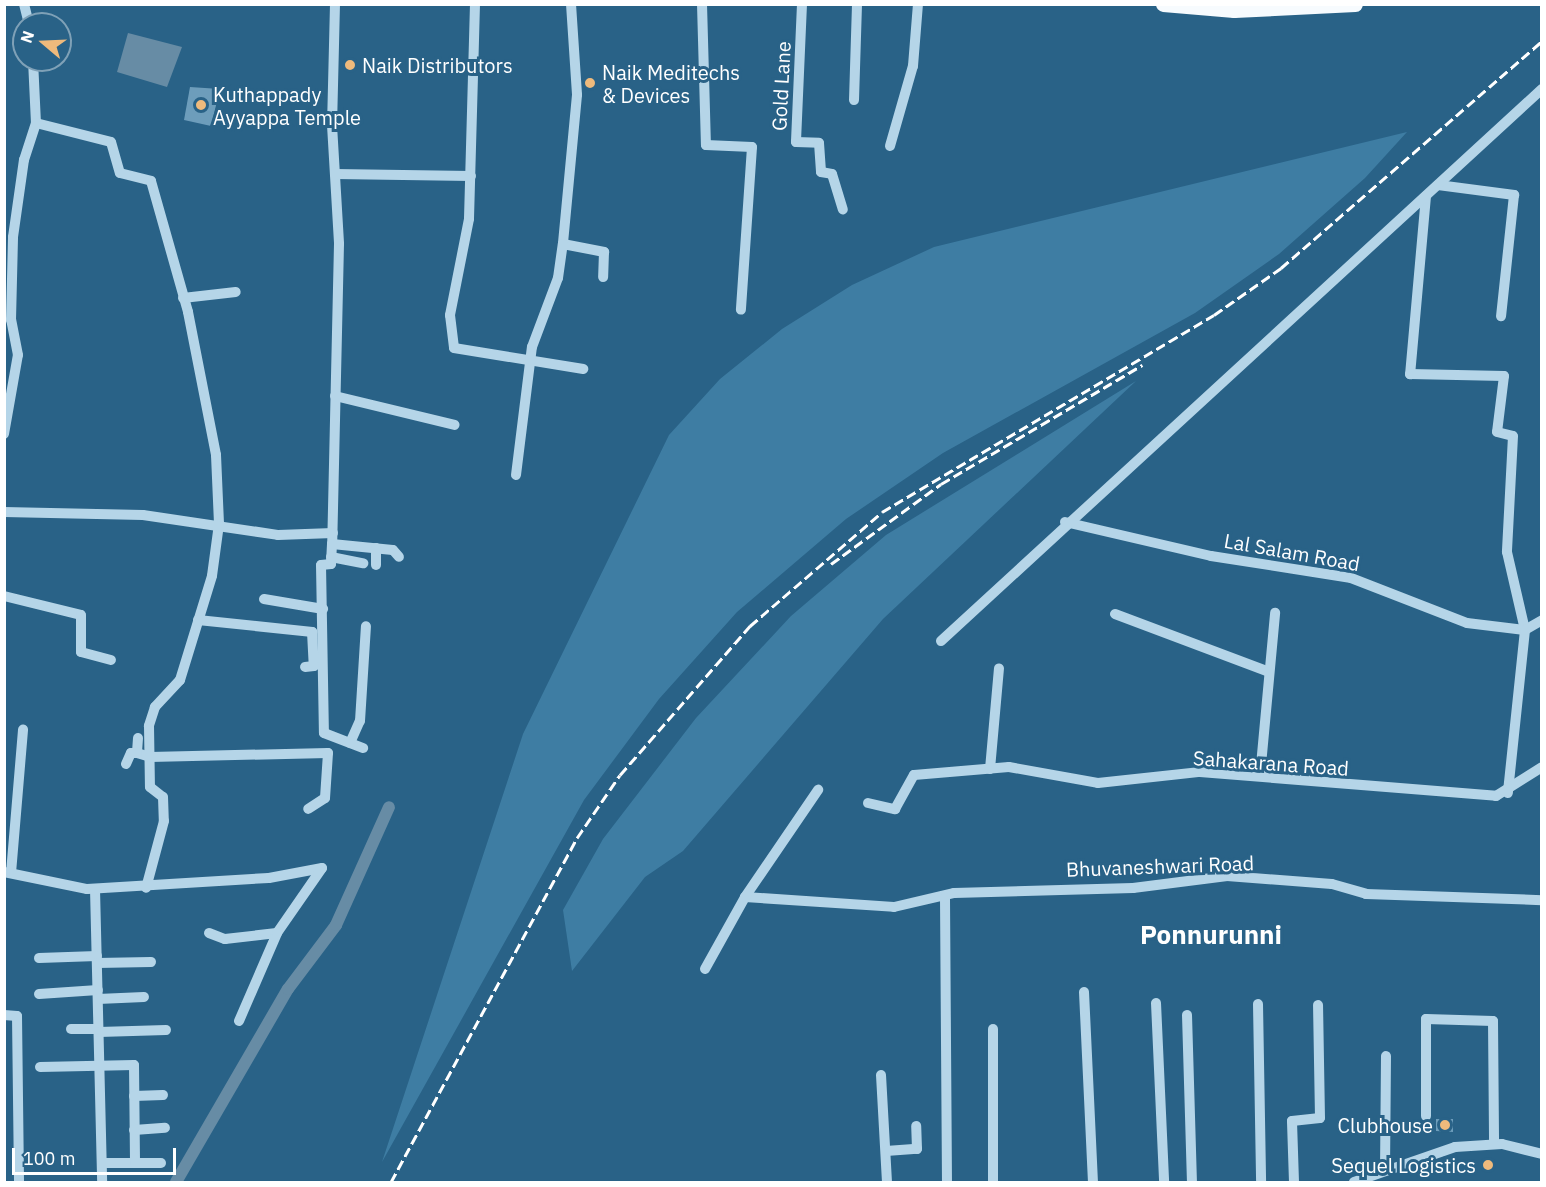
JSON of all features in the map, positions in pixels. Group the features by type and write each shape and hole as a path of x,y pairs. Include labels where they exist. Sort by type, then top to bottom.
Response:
{"main road":[{"path":"1163,4 1234,10 1355,4"}],"street":[{"path":"335,4 333,538 331,564 321,565 324,733 363,748"},
{"path":"475,4 469,219 450,315 454,348 583,369"},
{"path":"516,475 529,362 563,244 577,95 571,4"},
{"path":"702,4 706,145 752,147 741,310"},
{"name":"Gold Lane","path":"802,4 796,142 819,143 821,172 832,174 843,209"},
{"path":"854,100 857,4"},
{"path":"890,146 913,66 918,4"},
{"path":"4,434 18,355 8,312 13,237 24,160 36,123 34,72"},
{"path":"941,641 1065,522 1542,90"},
{"path":"36,123 111,142 120,173 151,181 183,298 216,455 219,524 198,620 180,680 155,707 149,726 150,787 163,797 164,821 146,888"},
{"path":"335,174 471,176"},
{"path":"1438,185 1514,195 1501,316"},
{"path":"1426,196 1410,374 1504,376 1497,432 1513,436 1507,552 1525,630 1508,792"},
{"path":"563,244 604,252 603,277"},
{"path":"183,298 236,292"},
{"path":"335,396 455,425"},
{"path":"4,512 143,515 219,524 278,535 333,538 393,550 399,557"},
{"name":"Lal Salam Road","path":"1065,522 1211,556 1351,578 1448,618 1525,630"},
{"path":"376,548 376,565"},
{"path":"331,557 363,563"},
{"path":"5,598 81,615 81,652 111,660"},
{"path":"264,599 323,609"},
{"path":"1260,776 1272,683 1267,671 1275,613"},
{"path":"1115,614 1267,671"},
{"path":"198,620 324,633"},
{"path":"1525,630 1542,620"},
{"path":"350,743 360,721 366,626"},
{"path":"305,667 314,666 312,632"},
{"path":"990,769 999,668"},
{"path":"23,730 8,873 95,889 146,888 322,868 277,933 239,1021"},
{"path":"137,753 138,738"},
{"path":"308,809 325,798 328,753 336,738"},
{"path":"126,764 131,753 150,757 328,753"},
{"name":"Sahakarana Road","path":"868,803 895,809 914,776 1009,767 1098,783 1200,772 1451,793 1508,792"},
{"path":"1508,792 1542,767"},
{"path":"705,969 745,897 818,790"},
{"name":"Bhuvaneshwari Road","path":"745,897 894,907 1000,890 1143,887 1227,876 1332,884 1366,894 1542,900"},
{"path":"95,889 102,1182"},
{"path":"945,898 947,1182"},
{"path":"209,933 225,939 277,933"},
{"path":"39,958 151,962"},
{"path":"1084,992 1093,1182"},
{"path":"39,994 144,997"},
{"path":"1156,1003 1164,1182"},
{"path":"1258,1004 1262,1182"},
{"path":"1294,1182 1292,1121 1320,1118 1318,1005"},
{"path":"4,1015 18,1016 19,1182"},
{"path":"1187,1015 1192,1182"},
{"path":"1426,1116 1426,1019 1493,1021 1494,1144"},
{"path":"72,1029 166,1030"},
{"path":"993,1029 993,1182"},
{"path":"1385,1171 1386,1056"},
{"path":"39,1067 99,1063 134,1065 135,1162"},
{"path":"881,1075 887,1182"},
{"path":"134,1096 163,1095"},
{"path":"886,1151 917,1149 916,1126"},
{"path":"134,1130 165,1128"},
{"path":"1354,1182 1455,1147 1494,1144 1542,1154"},
{"path":"102,1163 161,1163"}],"shaded area":[{"path":"128,33 182,47 167,87 117,72"},
{"path":"1407,132 1365,178 1279,254 1195,313 943,453 846,519 737,612 659,699 584,800 382,1162 523,734 669,435 720,379 782,329 852,285 934,247"},
{"path":"1136,381 883,619 683,851 645,877 572,971 563,910 603,839 696,718 791,616 886,535"}],"building":[{"name":"Kuthappady Ayyappa Temple","path":"190,87 220,89 211,126 184,120"},
{"name":"Clubhouse","path":"1436,1119 1453,1119 1453,1132 1436,1131"}],"waterway":[{"path":"176,1182 288,989 336,925 389,807"}],"railway":[{"path":"391,1182 577,838 620,775 750,626 882,512 1214,315 1281,268 1542,41"},
{"path":"831,564 941,484 1142,365"}],"place":[{"name":"Naik Distributors","path":"350,65"},
{"name":"Naik Meditechs & Devices","path":"590,83"},
{"name":"Kuthappady Ayyappa Temple","path":"201,105"},
{"name":"Clubhouse","path":"1445,1125"},
{"name":"Sequel Logistics","path":"1488,1165"}],"district":[{"name":"Ponnurunni","path":"1211,935"}]}
